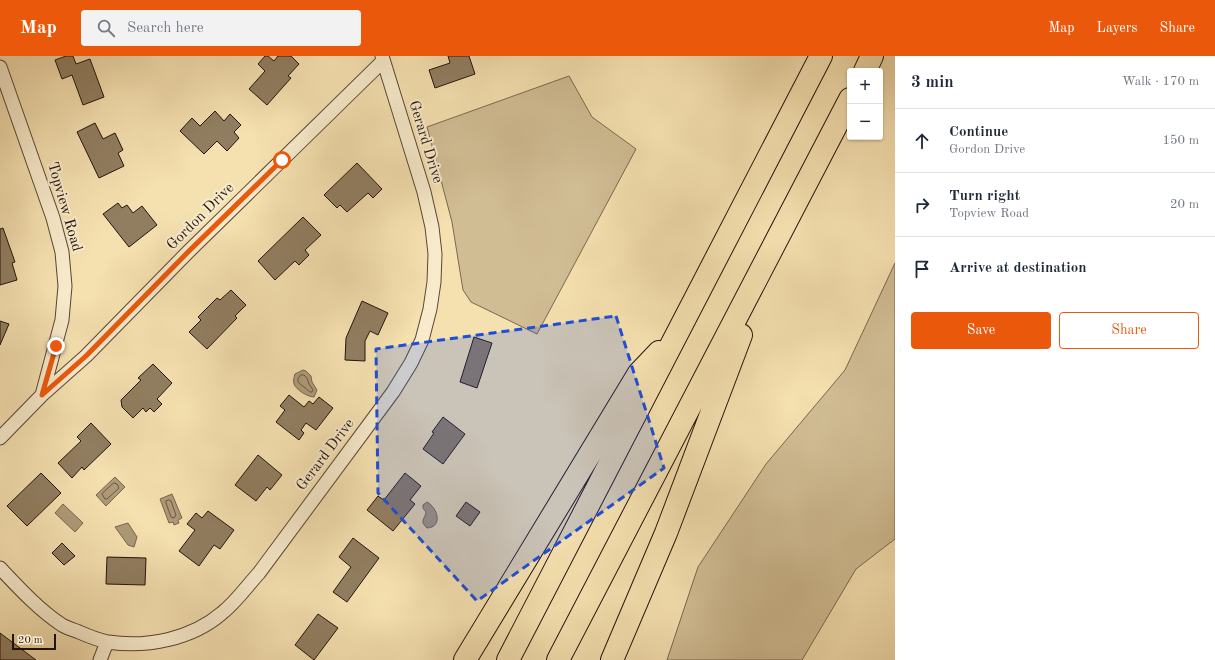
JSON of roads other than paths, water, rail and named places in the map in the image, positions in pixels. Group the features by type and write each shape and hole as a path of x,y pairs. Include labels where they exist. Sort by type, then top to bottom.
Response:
{"highway":[{"path":"508,660 822,56"},
{"path":"866,68 872,56"},
{"path":"558,660 847,104"},
{"path":"612,660 666,533 776,242"},
{"path":"465,660 639,373 679,330"},
{"path":"625,660 666,533"}],"street":[{"name":"Gordon Drive","path":"42,395 86,356 382,58"},
{"name":"Gerard Drive","path":"0,568 40,608 63,626 107,642 134,644 160,641 188,634 207,623 222,613 238,597 262,568 398,385 422,340 430,309 434,282 435,254 432,227 424,192 382,58"},
{"name":"Topview Road","path":"0,67 53,218 62,252 65,286 62,320 42,395 0,438"},
{"path":"100,660 107,642"}],"water":[{"path":"303,370 311,376 312,382 317,390 314,397 302,393 294,384 295,374"},
{"path":"115,477 125,487 106,506 96,495"},
{"path":"172,494 182,518 178,520 179,523 174,525 173,522 169,523 160,499"},
{"path":"427,502 434,508 437,521 432,527 427,528 423,524 426,512 423,505"},
{"path":"63,504 83,523 75,532 55,513"},
{"path":"128,523 137,537 134,547 128,545 115,527"}]}
